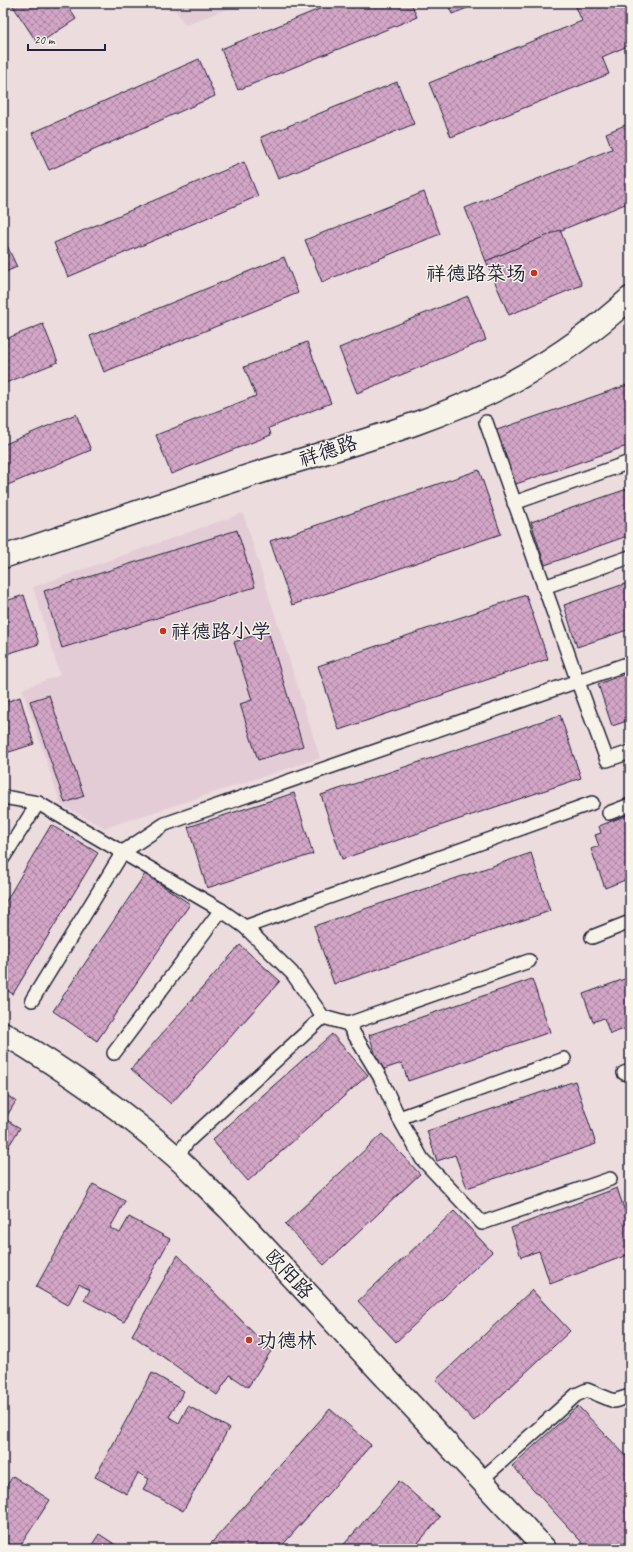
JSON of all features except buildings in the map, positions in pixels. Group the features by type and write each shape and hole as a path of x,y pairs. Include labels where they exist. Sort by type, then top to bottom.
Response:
{"street":[{"name":"祥德路","path":"3,557 127,515 411,425 465,404 519,378 566,349 606,321 630,298"},
{"name":"欧阳路","path":"3,1033 78,1080 176,1157 230,1210 545,1549"}],"lane":[{"path":"486,422 607,760 630,752"},
{"path":"514,503 630,462"},
{"path":"544,587 630,557"},
{"path":"32,1000 123,852 165,824 630,663"},
{"path":"3,797 38,803 221,910 245,927 292,973 323,1017 348,1024 529,962"},
{"path":"3,858 38,803"},
{"path":"245,927 592,803"},
{"path":"609,813 630,805"},
{"path":"114,1053 221,910"},
{"path":"592,937 630,922"},
{"path":"176,1157 188,1141 323,1017"},
{"path":"348,1024 380,1077 399,1118 422,1159 482,1223 610,1179"},
{"path":"399,1118 564,1059"},
{"path":"481,1480 576,1395 587,1390 614,1401 630,1396"}],"shaded area":[{"path":"171,3 243,3 185,25"},
{"name":"祥德路小学","path":"243,513 320,758 105,828 61,805 22,689 60,675 33,587"}],"place":[{"name":"祥德路菜场","path":"534,273"},
{"name":"祥德路小学","path":"163,631"},
{"name":"功德林","path":"249,1340"}]}
